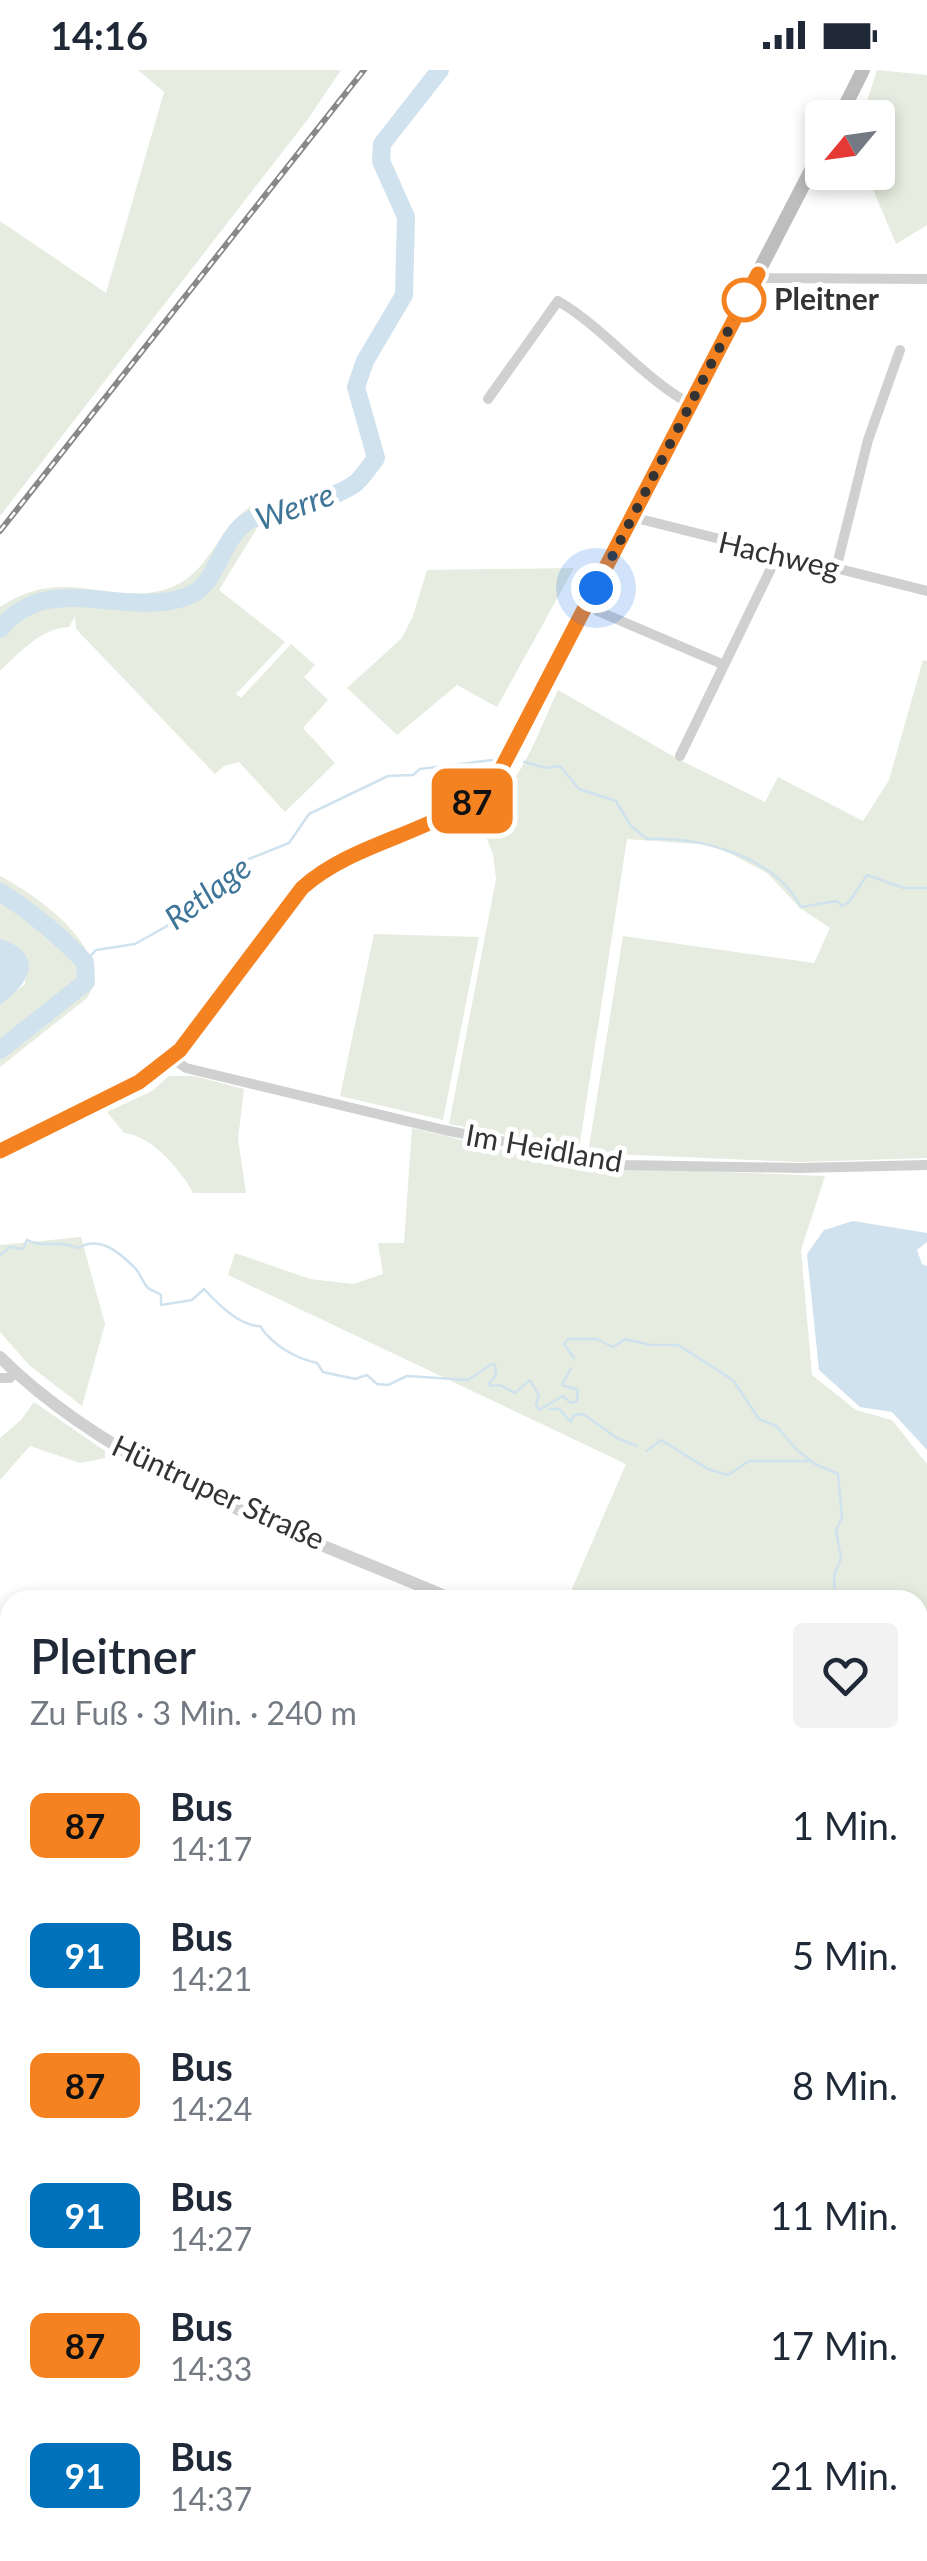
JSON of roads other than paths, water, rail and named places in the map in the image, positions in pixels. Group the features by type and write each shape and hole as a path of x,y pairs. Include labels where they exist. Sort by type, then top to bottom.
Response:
{"main road":[{"path":"848,100 862,70"},
{"path":"0,1151 139,1082 172,1058 302,888 319,873 339,860 469,803 504,767 805,182"}],"street":[{"path":"758,274 765,278 927,280"},
{"path":"488,400 558,302 582,316 610,344 690,404"},
{"path":"836,569 868,440 900,350"},
{"name":"Hachweg","path":"632,517 927,592"},
{"path":"680,756 777,556"},
{"path":"586,606 722,664"},
{"name":"Im Heidland","path":"172,1058 186,1068 426,1126 626,1165 799,1168 927,1164"},
{"name":"Hüntruper Straße","path":"0,1357 82,1425 154,1468 431,1590"},
{"path":"0,1378 10,1378 14,1371"}],"water":[{"path":"0,939 24,952 28,969 19,988 0,1005"},
{"path":"853,1221 927,1233 927,1242 917,1250 922,1264 927,1266 927,1450 892,1412 860,1407 819,1370 807,1254 824,1230"}],"waterway":[{"name":"Werre","path":"0,629 20,611 41,601 64,598 139,603 188,596 207,582 232,537 250,520 332,496 365,473 376,458 356,387 365,361 404,295 406,217 381,161 382,144 440,70"},
{"name":"Retlage","path":"85,962 96,950 135,944 167,926 175,915 233,881 244,861 289,843 309,814 388,776 492,760"},
{"name":"Retlage","path":"524,762 546,768 560,766 579,789 616,801 630,825 647,839 690,841 754,862 789,889 801,907 837,901 842,906 867,875 904,888 927,888"},
{"name":"Werre","path":"0,892 45,924 85,962 86,982 0,1050"},
{"path":"0,1255 10,1247 23,1249 27,1240 78,1248 101,1244 136,1269 148,1288 161,1295 161,1305 192,1300 204,1289 236,1318 260,1326 278,1345 317,1363 323,1372 355,1379 367,1375 377,1384 388,1385 407,1376 468,1380 492,1364 496,1375 489,1383 491,1386 500,1385 515,1393 530,1380 539,1396 539,1410 563,1396 571,1403 577,1401 578,1390 562,1385 571,1368"},
{"path":"574,1358 564,1344 568,1339 597,1339 613,1347 625,1339 650,1345 678,1345 733,1380 759,1419 776,1426 815,1464 838,1474 842,1517 836,1531 841,1558 834,1576 835,1590"},
{"path":"550,1409 559,1409 571,1422 574,1415 583,1414 617,1438 637,1446"},
{"path":"647,1451 661,1440 708,1469 728,1475 749,1461 810,1461"}],"railway":[{"path":"0,531 364,70"}],"place":[{"name":"Pleitner","path":"744,300"}]}
